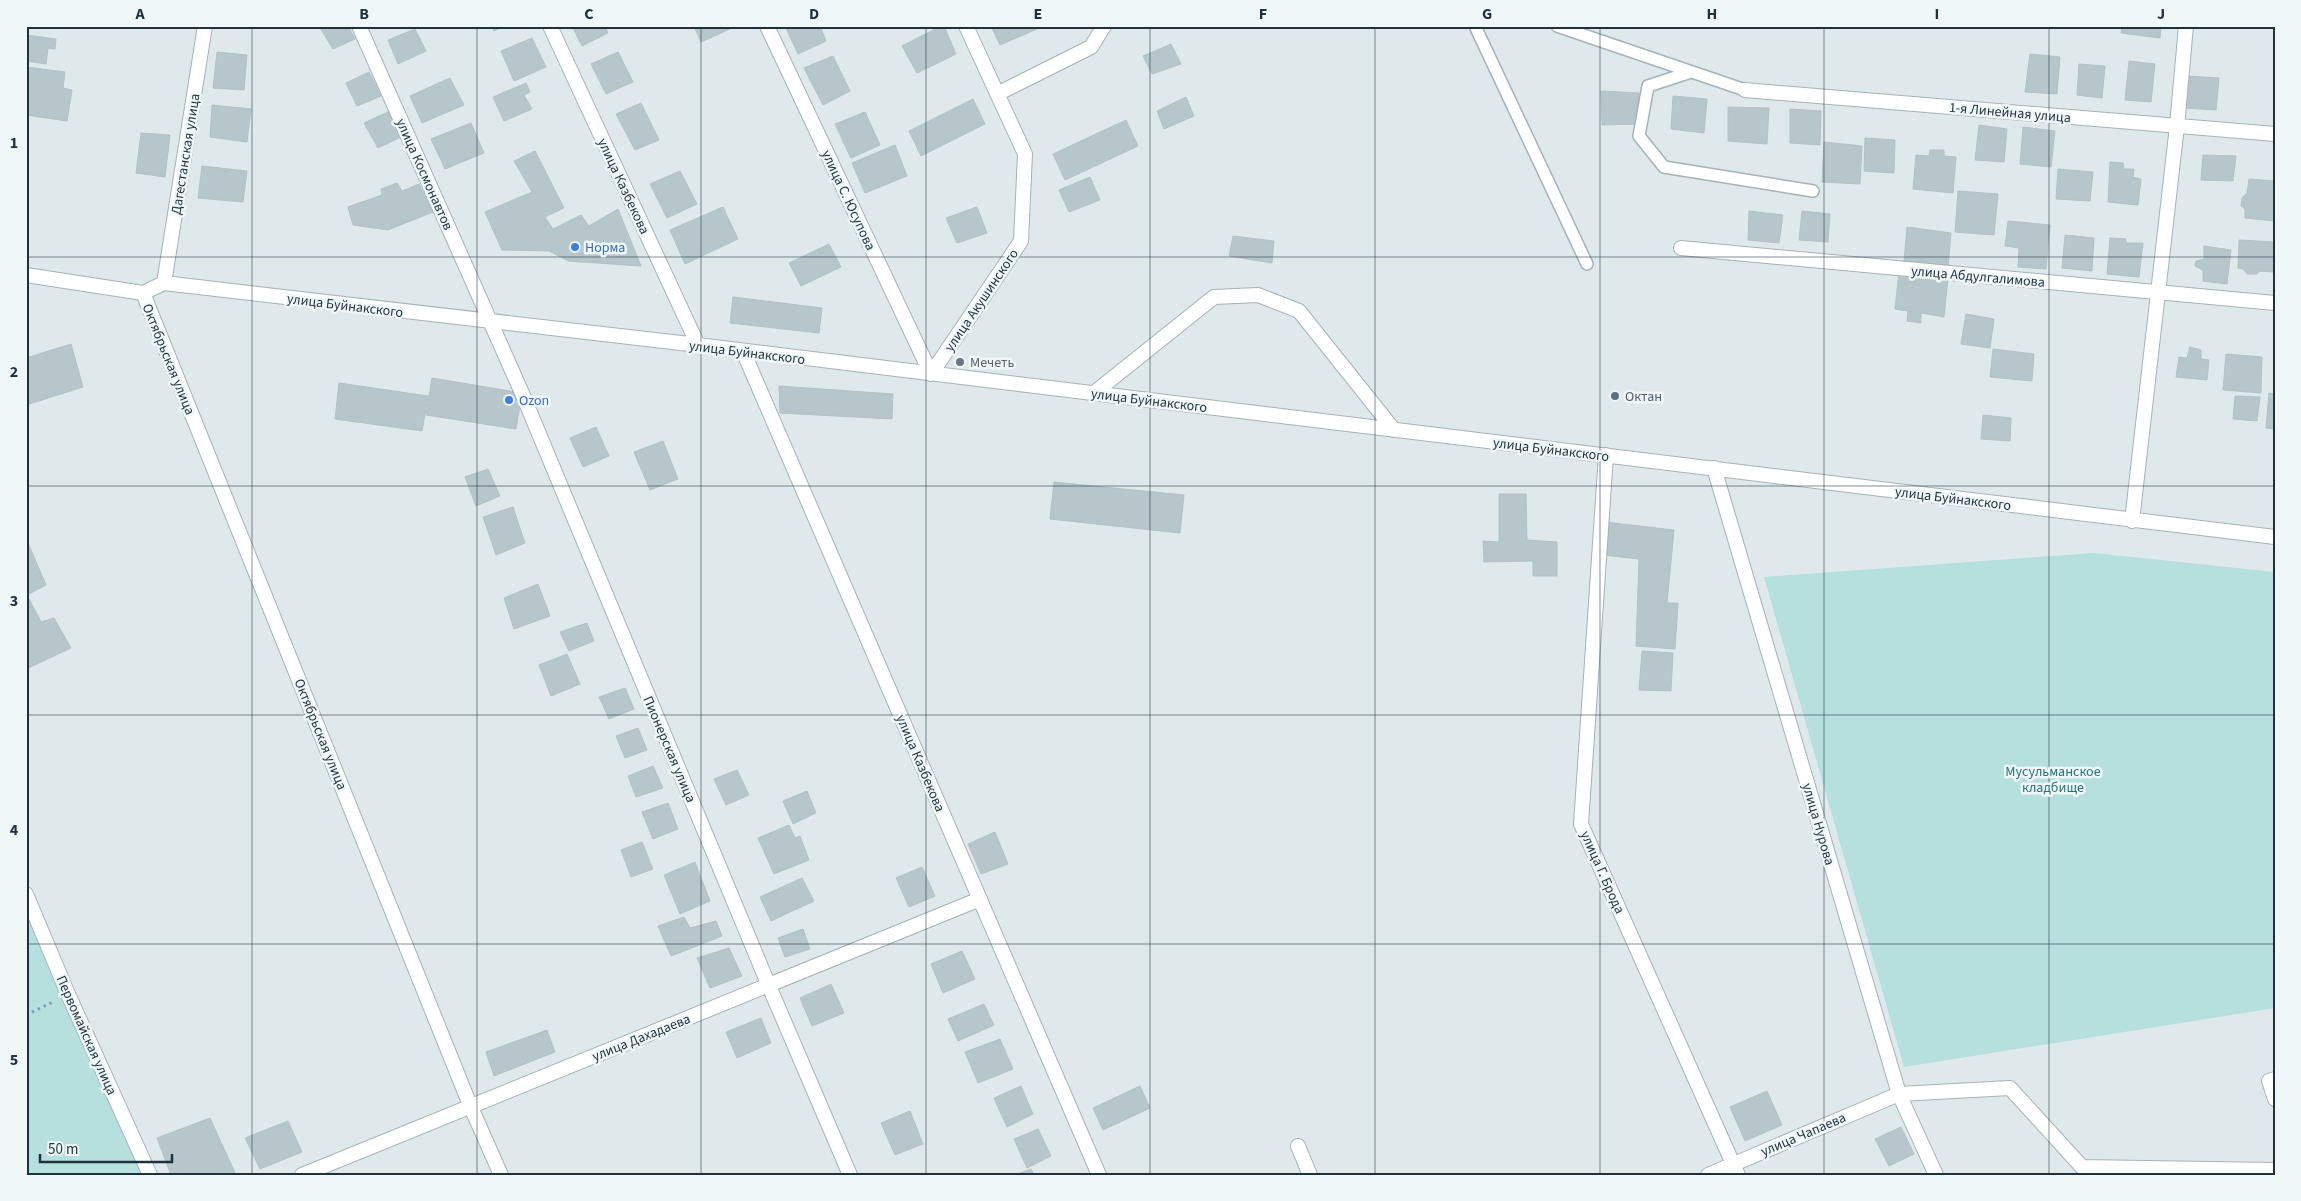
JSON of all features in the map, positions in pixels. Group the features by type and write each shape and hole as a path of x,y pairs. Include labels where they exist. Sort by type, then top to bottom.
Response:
{"street":[{"name":"Дагестанская улица","path":"164,283 206,26"},
{"name":"улица Космонавтов","path":"359,26 491,322"},
{"name":"улица Казбекова","path":"550,26 698,345"},
{"name":"улица С. Юсупова","path":"767,26 931,374"},
{"name":"улица Акушинского","path":"931,374 1021,241 1025,154 966,26"},
{"path":"997,94 1091,47 1104,26"},
{"path":"2132,521 2177,126 2186,26"},
{"name":"1-я Линейная улица","path":"1744,90 2275,134"},
{"name":"улица Абдулгалимова","path":"1681,248 2275,304"},
{"path":"26,275 143,293 164,283"},
{"name":"улица Буйнакского","path":"164,283 698,345 2275,537"},
{"name":"Октябрьская улица","path":"143,293 470,1105 501,1175"},
{"path":"1094,393 1214,297 1258,296 1300,311 1394,430"},
{"name":"Пионерская улица","path":"491,322 768,986 850,1175"},
{"name":"улица Казбекова","path":"743,351 1099,1175"},
{"name":"улица Г. Брода","path":"1606,455 1581,824 1736,1169"},
{"name":"улица Нурова","path":"1714,468 1899,1094 1936,1175"},
{"name":"Первомайская улица","path":"26,894 68,994 150,1175"},
{"name":"улица Дахадаева","path":"302,1175 980,899"},
{"path":"2275,1079 2269,1081 2275,1099"},
{"name":"улица Чапаева","path":"1708,1175 1736,1169 1899,1094 2010,1088 2082,1167 2275,1170"},
{"path":"1298,1146 1310,1175"}],"lane":[{"path":"1475,26 1587,264"},
{"path":"1557,26 1744,90"},
{"path":"1691,72 1648,86 1639,136 1664,167 1813,191"}],"path":[{"path":"26,1014 68,994"}],"green space":[{"name":"Мусульманское кладбище","path":"2094,553 2275,572 2275,1008 1904,1067 1764,577"},
{"path":"26,886 151,1175 26,1175"}],"building":[{"path":"319,26 348,26 355,39 333,49"},
{"path":"492,26 503,26 494,31"},
{"path":"572,26 605,26 608,33 582,46"},
{"path":"694,26 728,26 730,29 701,42"},
{"path":"785,26 820,26 826,41 798,54"},
{"path":"944,26 956,54 917,73 902,46"},
{"path":"991,26 1036,26 1037,29 1000,45"},
{"path":"2122,26 2161,26 2160,38 2121,33"},
{"path":"415,29 426,51 398,64 388,40"},
{"path":"26,35 56,39 55,49 48,48 46,64 26,61"},
{"path":"532,38 546,67 514,81 501,51"},
{"path":"1171,44 1181,64 1152,74 1143,56"},
{"path":"217,52 247,55 244,90 213,88"},
{"path":"618,52 633,82 606,94 591,64"},
{"path":"2030,54 2060,57 2057,94 2025,92"},
{"path":"833,56 850,91 823,105 804,68"},
{"path":"2129,61 2155,64 2151,102 2125,100"},
{"path":"2079,64 2105,66 2102,98 2077,95"},
{"path":"26,67 65,72 63,88 72,90 67,121 26,115"},
{"path":"369,72 381,96 357,106 346,83"},
{"path":"2188,76 2219,78 2216,110 2185,108"},
{"path":"450,78 464,105 422,123 410,96"},
{"path":"526,83 530,92 524,95 532,109 504,121 493,97"},
{"path":"1601,91 1639,93 1638,124 1602,125"},
{"path":"1673,96 1707,99 1704,133 1671,129"},
{"path":"1186,97 1194,116 1164,129 1157,111"},
{"path":"973,99 985,124 921,156 909,131"},
{"path":"641,103 659,140 635,150 616,114"},
{"path":"212,105 251,109 247,142 210,137"},
{"path":"1728,107 1769,108 1767,144 1728,141"},
{"path":"1790,109 1821,111 1820,145 1790,143"},
{"path":"390,111 403,136 378,148 364,123"},
{"path":"865,112 880,145 851,158 835,124"},
{"path":"1126,120 1138,146 1065,180 1053,154"},
{"path":"471,123 484,153 445,169 431,139"},
{"path":"1979,125 2007,129 2004,162 1975,160"},
{"path":"2023,127 2055,131 2051,167 2020,164"},
{"path":"141,133 170,135 165,177 136,173"},
{"path":"1865,138 1895,140 1894,173 1864,171"},
{"path":"1824,142 1862,146 1860,184 1822,182"},
{"path":"895,145 907,176 865,193 852,163"},
{"path":"1930,150 1944,150 1944,156 1956,157 1953,193 1913,189 1916,155 1929,156"},
{"path":"535,151 564,208 545,217 553,229 581,215 589,226 618,209 641,266 568,261 549,251 502,250 485,212 532,192 514,161"},
{"path":"2203,155 2236,156 2233,181 2201,180"},
{"path":"2110,162 2123,163 2124,169 2134,169 2133,177 2141,179 2138,205 2108,202"},
{"path":"202,166 247,171 243,202 198,198"},
{"path":"2058,169 2093,172 2090,201 2056,199"},
{"path":"680,171 697,204 667,218 650,184"},
{"path":"1090,177 1100,200 1069,212 1059,190"},
{"path":"2249,179 2275,181 2275,221 2245,218 2245,209 2241,206 2242,198 2247,193"},
{"path":"397,183 402,191 419,184 433,212 388,230 353,225 348,207 382,195 381,189"},
{"path":"1958,191 1998,194 1994,235 1955,232"},
{"path":"723,207 738,239 685,264 670,230"},
{"path":"977,207 987,233 957,243 946,218"},
{"path":"1749,211 1783,215 1779,243 1748,240"},
{"path":"1802,211 1830,214 1828,242 1799,240"},
{"path":"2008,221 2050,225 2046,269 2018,267 2019,248 2005,246"},
{"path":"1907,227 1951,233 1948,268 1904,261"},
{"path":"2065,235 2094,238 2092,271 2062,268"},
{"path":"1233,236 1274,241 1272,263 1229,256"},
{"path":"2110,238 2126,239 2126,243 2143,243 2139,277 2107,274"},
{"path":"2239,240 2275,242 2273,272 2260,271 2257,274 2247,274 2243,269 2238,268"},
{"path":"829,244 841,267 801,286 789,263"},
{"path":"2204,246 2231,250 2227,284 2203,281 2203,270 2195,266 2196,261 2204,259"},
{"path":"1899,272 1948,279 1944,317 1921,313 1921,323 1907,321 1908,311 1895,309"},
{"path":"733,297 822,308 819,333 730,323"},
{"path":"1966,314 1994,319 1990,348 1961,344"},
{"path":"71,344 83,387 26,405 26,358"},
{"path":"2190,347 2201,350 2201,359 2209,360 2207,380 2176,377 2179,357 2187,358"},
{"path":"1993,349 2034,354 2032,381 1990,377"},
{"path":"2226,354 2262,357 2261,393 2223,390"},
{"path":"432,378 522,393 516,429 426,415"},
{"path":"339,383 428,396 422,431 335,419"},
{"path":"779,386 893,394 892,419 780,413"},
{"path":"2269,393 2275,394 2275,429 2266,428"},
{"path":"2235,396 2260,397 2257,421 2233,419"},
{"path":"1983,415 2011,418 2010,441 1981,439"},
{"path":"596,427 609,456 583,467 570,438"},
{"path":"663,441 678,479 650,490 634,452"},
{"path":"488,469 500,496 476,506 465,477"},
{"path":"1054,482 1184,495 1180,533 1050,519"},
{"path":"1499,494 1526,494 1527,540 1557,542 1557,576 1533,576 1533,561 1484,562 1483,541 1499,542"},
{"path":"513,507 525,543 496,555 483,517"},
{"path":"1605,522 1674,530 1667,603 1678,603 1675,649 1636,646 1639,559 1603,555"},
{"path":"28,543 46,585 27,595 41,622 54,618 71,648 26,669 26,544"},
{"path":"538,584 550,616 514,629 504,598"},
{"path":"587,623 594,641 569,651 560,632"},
{"path":"1642,651 1673,653 1671,691 1639,690"},
{"path":"567,654 580,684 551,696 539,665"},
{"path":"625,688 634,709 609,719 599,697"},
{"path":"638,728 647,750 625,758 616,736"},
{"path":"653,766 663,788 636,797 628,776"},
{"path":"737,770 749,795 726,805 714,779"},
{"path":"807,791 816,813 793,824 783,801"},
{"path":"668,803 678,829 653,839 642,812"},
{"path":"789,825 795,838 800,836 809,860 774,874 758,838"},
{"path":"995,832 1008,864 981,874 968,844"},
{"path":"642,842 653,869 631,877 621,850"},
{"path":"695,862 710,901 680,914 664,875"},
{"path":"922,867 935,896 909,907 896,878"},
{"path":"802,878 814,901 771,921 760,897"},
{"path":"684,917 690,928 716,921 722,936 671,956 658,926"},
{"path":"803,929 810,949 785,957 778,938"},
{"path":"729,948 742,976 710,988 697,958"},
{"path":"962,951 975,979 943,993 931,964"},
{"path":"831,984 844,1013 812,1026 800,998"},
{"path":"984,1004 994,1025 958,1041 948,1019"},
{"path":"761,1018 771,1043 737,1058 726,1032"},
{"path":"547,1030 555,1052 494,1076 486,1052"},
{"path":"1000,1039 1013,1069 978,1083 965,1052"},
{"path":"1021,1086 1033,1114 1007,1127 994,1098"},
{"path":"1140,1086 1150,1108 1103,1130 1093,1108"},
{"path":"1767,1091 1782,1125 1745,1141 1730,1107"},
{"path":"910,1111 923,1144 895,1155 881,1123"},
{"path":"210,1118 236,1175 171,1175 157,1138"},
{"path":"288,1121 302,1152 260,1169 245,1138"},
{"path":"1901,1127 1914,1154 1889,1166 1875,1139"},
{"path":"1038,1129 1051,1156 1027,1168 1014,1139"},
{"path":"1031,1169 1034,1175 1021,1175 1020,1173"}],"place":[{"name":"Норма","path":"575,247"},
{"name":"Мечеть","path":"960,362"},
{"name":"Октан","path":"1615,396"},
{"name":"Ozon","path":"509,400"}]}
